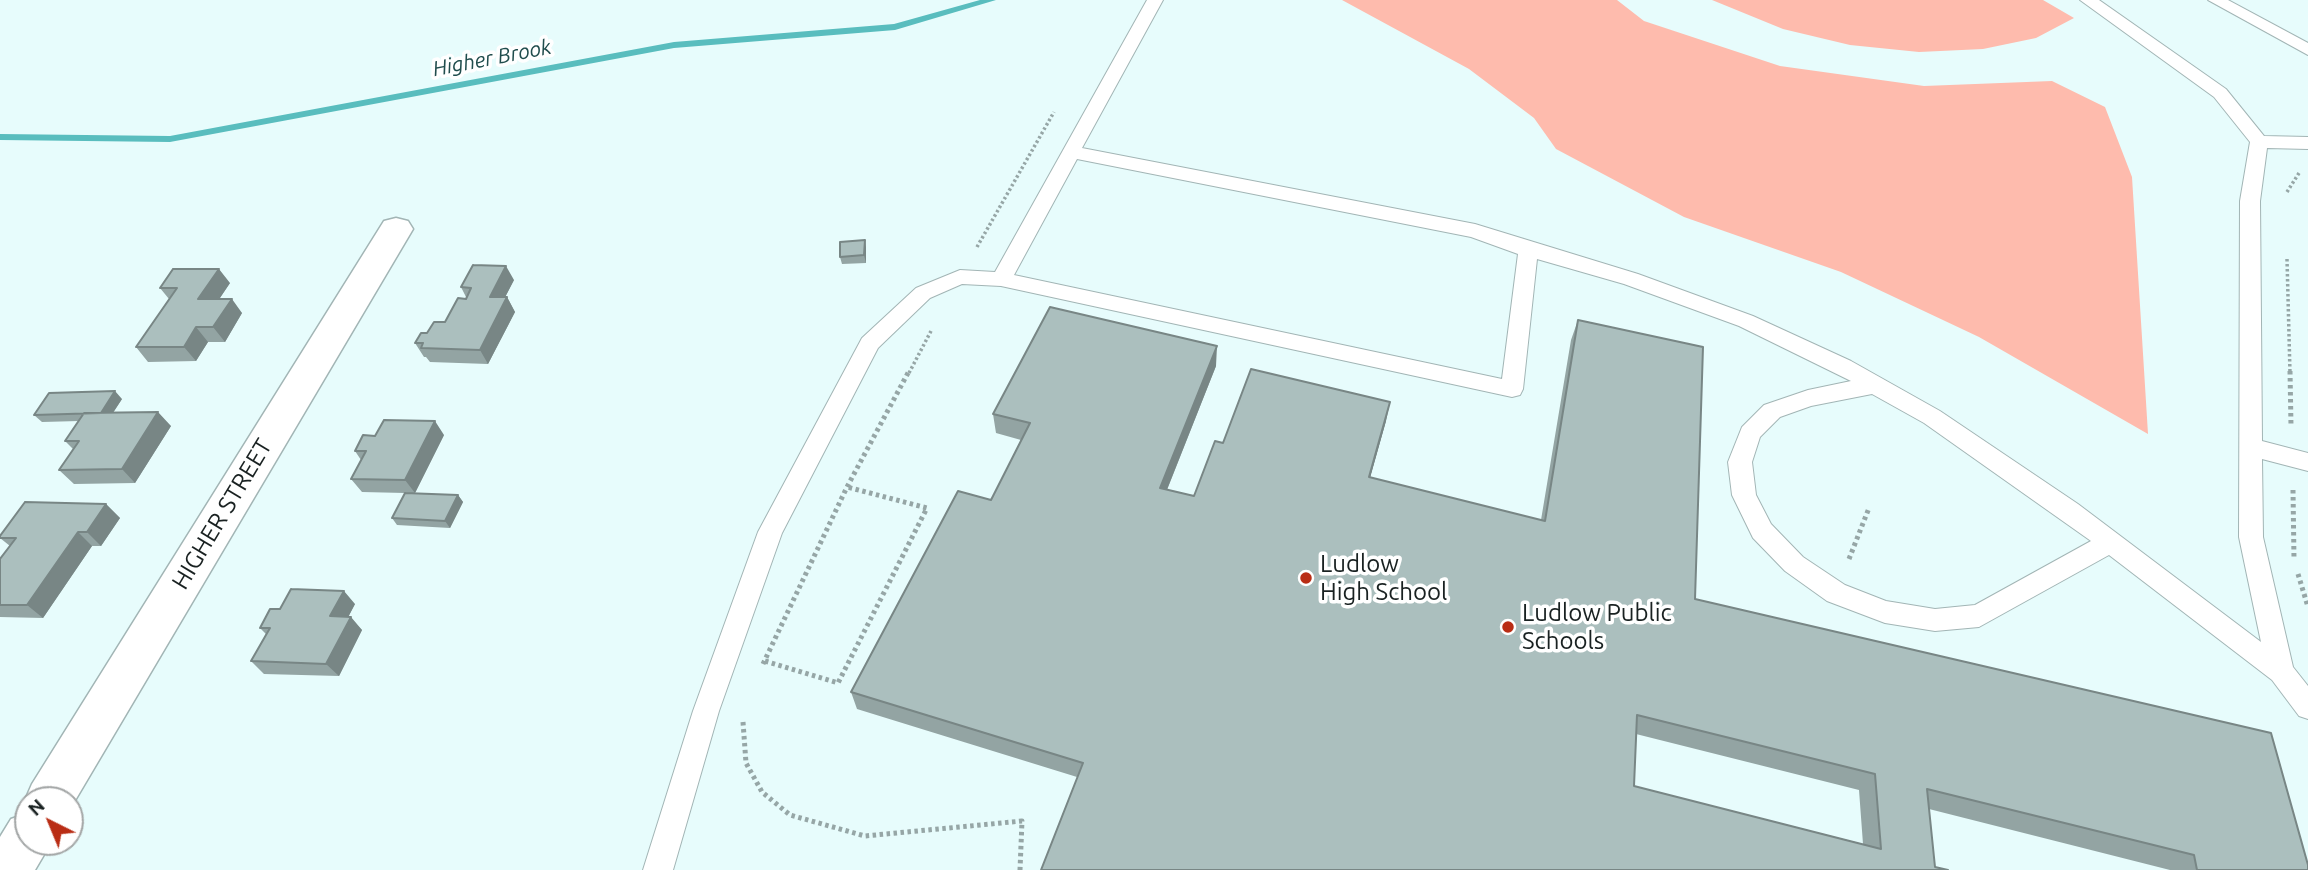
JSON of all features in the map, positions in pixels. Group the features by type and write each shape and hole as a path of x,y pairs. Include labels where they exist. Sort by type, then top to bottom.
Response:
{"street":[{"name":"HIGHER STREET","path":"58,786 396,229"}],"lane":[{"path":"1001,279 1155,0"},
{"path":"2088,0 2220,93 2259,142 2249,201 2251,537 2281,673"},
{"path":"2216,0 2308,50"},
{"path":"2259,142 2308,143"},
{"path":"1071,152 1475,231 1528,250 1631,279 1746,321 1875,385 1931,417 2110,542 2281,673 2308,707"},
{"path":"658,870 706,712 770,532 870,343 923,293 960,277 1001,279 1511,389 1528,250"},
{"path":"1875,385 1808,398 1772,411 1750,433 1740,462 1744,495 1762,531 1794,564 1836,593 1885,612 1934,620 1979,615 2110,542"},
{"path":"2250,447 2300,460"}],"path":[{"path":"760,671 847,487 960,277 1058,105"},
{"path":"2285,195 2291,181 2308,169"},
{"path":"2286,248 2300,460 2294,560 2308,607"},
{"path":"765,662 838,683 927,508 847,487"},
{"path":"1836,593 1870,508"},
{"path":"745,715 742,726 746,763 762,792 790,815 865,836 1021,821 1020,870"}],"shaded area":[{"path":"1342,0 1617,0 1644,21 1780,66 1924,86 2052,81 2105,107 2132,177 2148,434 1979,337 1841,272 1684,217 1556,149 1534,118 1469,69"},
{"path":"1712,0 2043,0 2074,18 2036,38 1983,49 1919,52 1850,45 1783,29"}],"building":[{"path":"865,240 864,255 840,257 840,242"},
{"path":"473,265 506,266 490,297 507,297 480,350 421,348 423,343 415,343 421,333 427,333 434,322 445,322 458,298 466,299 471,288 461,287"},
{"path":"173,269 219,269 198,299 232,299 213,327 196,327 184,347 136,347 177,288 160,288"},
{"name":"Ludlow High School","path":"1050,307 1217,346 1160,488 1194,496 1215,441 1223,443 1251,369 1390,402 1369,477 1545,521 1578,320 1703,347 1695,599 2271,733 2308,870 2197,870 2194,855 1927,789 1935,867 1948,870 1041,870 1083,763 851,692 958,491 991,500 1030,423 993,414","holes":["1637,715 1875,774 1881,849 1634,786"]},
{"path":"115,391 101,413 34,415 49,393"},
{"path":"158,412 122,469 59,470 79,441 65,441 84,413"},
{"path":"384,420 435,421 405,480 351,479 366,451 355,451 363,435 375,436"},
{"path":"405,493 458,495 445,521 392,518"},
{"path":"25,502 106,504 87,532 78,532 27,605 0,605 0,559 16,538 0,536"},
{"path":"291,589 344,591 330,616 351,617 326,664 251,661 270,628 260,628 270,609 280,609"}],"waterway":[{"name":"Higher Brook","path":"0,137 170,139 674,45 895,27 991,0"}],"place":[{"name":"Ludlow High School","path":"1306,578"},
{"name":"Ludlow Public Schools","path":"1508,627"}]}
